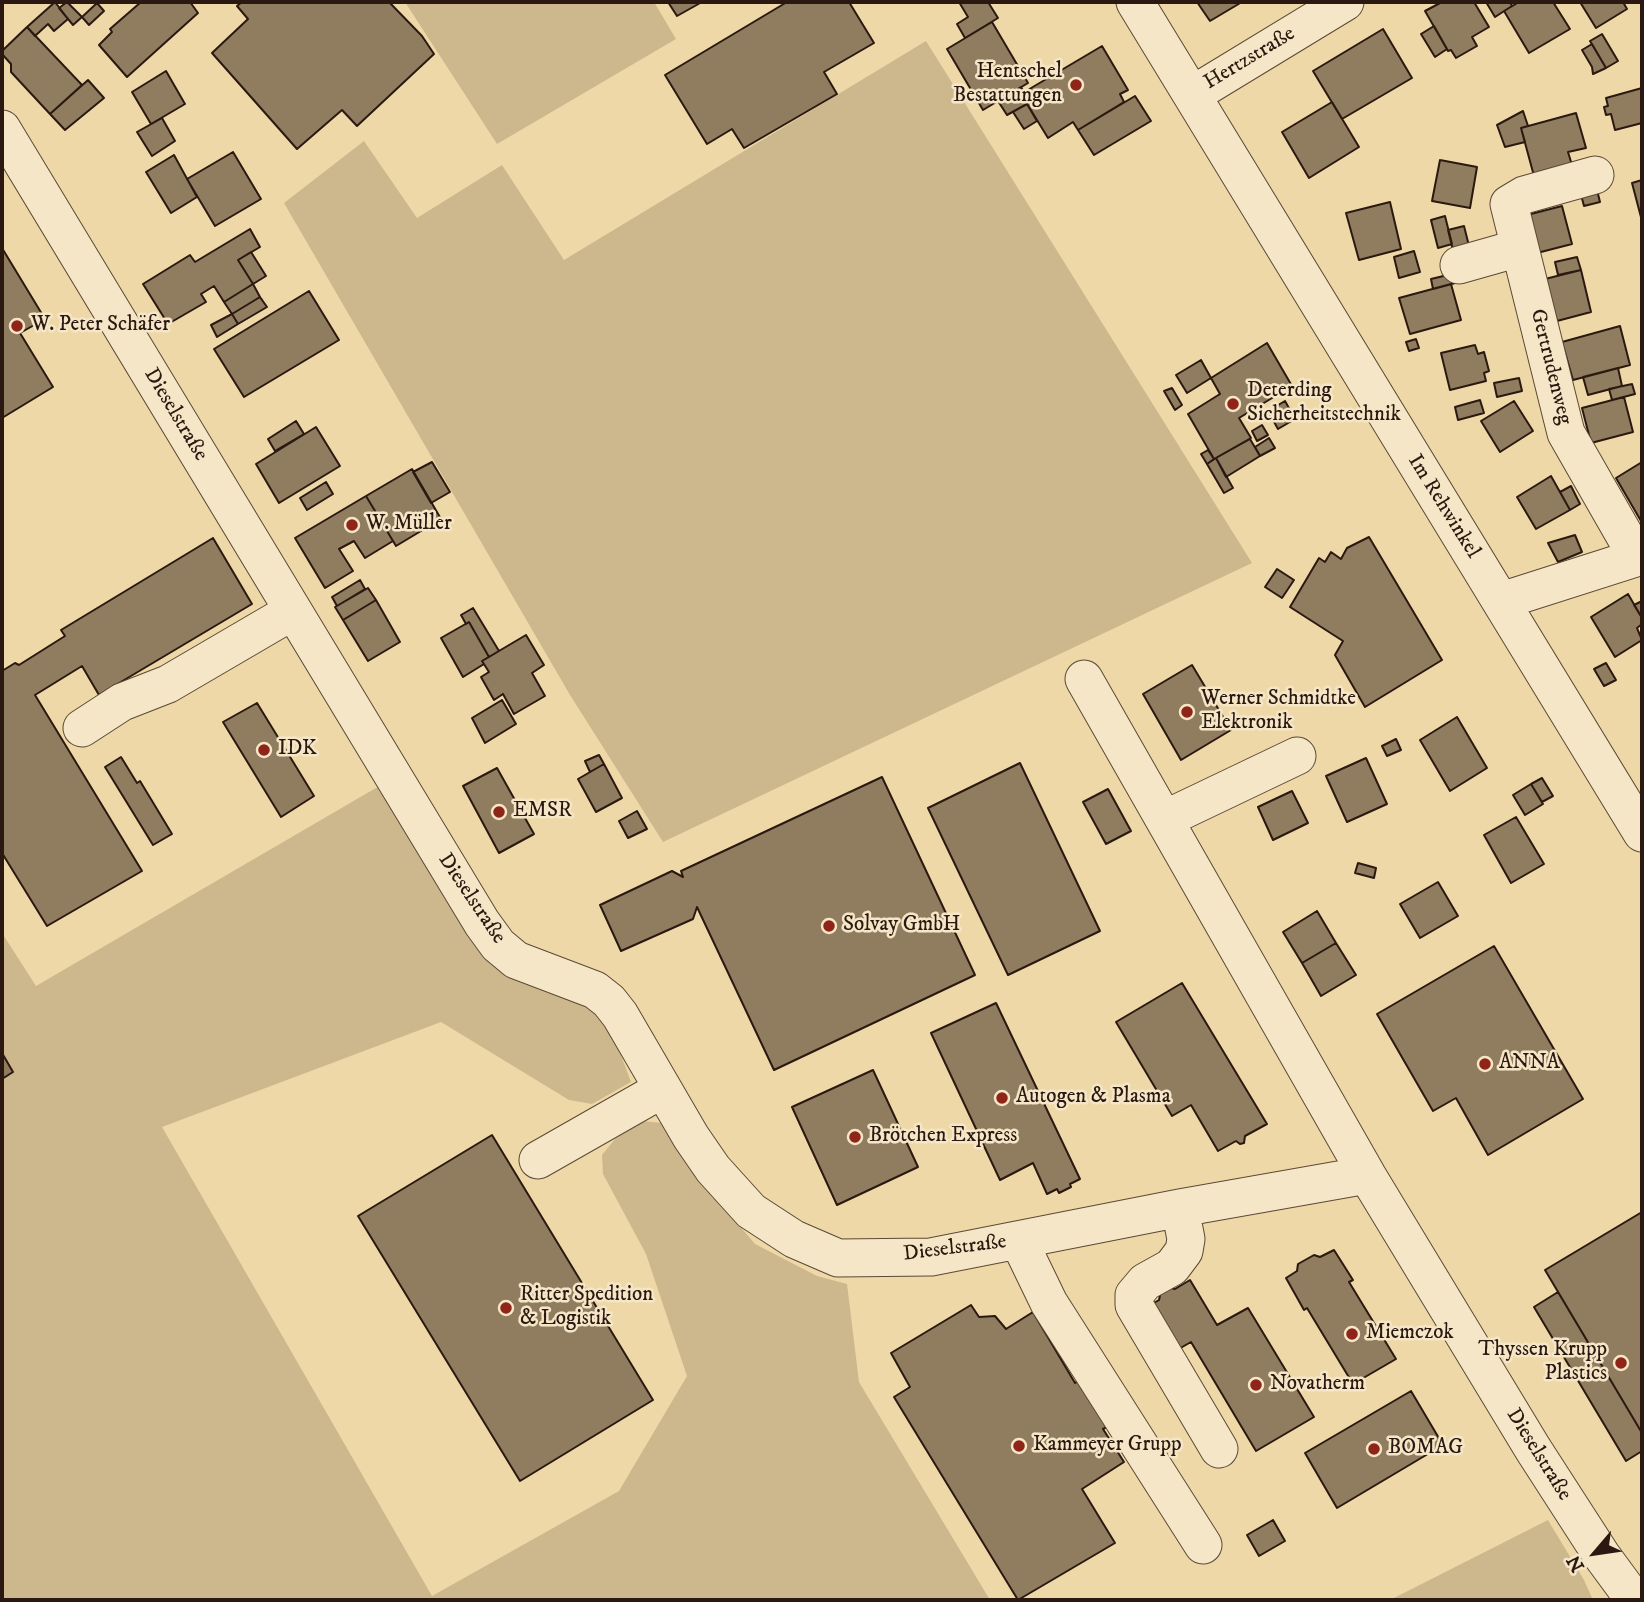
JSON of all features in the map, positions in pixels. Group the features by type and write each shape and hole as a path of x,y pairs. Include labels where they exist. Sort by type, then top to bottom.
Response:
{"street":[{"name":"Im Rehwinkel","path":"1135,2 1642,833"},
{"name":"Hertzstraße","path":"1192,94 1345,2"},
{"name":"Dieselstraße","path":"2,129 482,923 498,945 516,960 595,990 609,1001 713,1169 751,1211 793,1239 838,1258 931,1257 1180,1208 1367,1175"},
{"name":"Gertrudenweg","path":"1501,601 1639,557 1566,433 1509,204 1524,195 1595,175"},
{"path":"1459,265 1519,248"},
{"path":"82,729 122,702 167,684 293,611"},
{"name":"Dieselstraße","path":"1084,680 1367,1175 1526,1437 1602,1556 1630,1594 1631,1600"},
{"path":"1165,819 1297,756"},
{"path":"538,1160 662,1090"},
{"path":"1180,1208 1186,1239 1184,1251 1172,1267 1145,1282 1134,1295 1134,1305 1219,1449"},
{"path":"1020,1241 1049,1303 1203,1545"},
{"name":"Dieselstraße","path":"1602,1556 1608,1600"}],"shaded area":[{"path":"405,2 654,2 676,39 497,144"},
{"path":"926,41 1252,563 663,842 570,695 284,203 364,141 417,218 502,165 564,260"},
{"path":"381,785 479,948 586,1003 612,1031 631,1082 592,1104 569,1100 441,1022 162,1127 432,1596 619,1491 687,1376 646,1254 603,1174 602,1155 615,1139 641,1121 663,1123 711,1192 755,1244 817,1276 847,1284 859,1382 990,1600 2,1600 2,933 36,986"},
{"path":"1548,1520 1593,1600 1390,1600"}],"building":[{"path":"55,2 68,19 54,31 48,24 35,36 27,27"},
{"path":"67,2 82,17 73,25 59,8"},
{"path":"141,2 190,2 198,13 127,77 99,45 112,32 110,29"},
{"path":"242,2 389,2 422,36 434,54 357,126 342,110 297,149 212,53 248,19 237,6"},
{"path":"668,2 702,2 677,16"},
{"path":"787,2 849,2 874,43 824,72 837,94 744,148 732,129 707,144 665,75"},
{"path":"959,2 988,2 998,18 965,38 957,24 968,17"},
{"path":"1197,2 1242,2 1210,21"},
{"path":"1442,2 1474,2 1489,27 1472,37 1477,46 1456,58 1451,50 1448,51 1425,11"},
{"path":"1486,2 1510,2 1512,6 1495,17"},
{"path":"1519,2 1553,2 1570,29 1529,53 1504,11"},
{"path":"1580,2 1623,2 1627,9 1596,28"},
{"path":"97,3 104,11 89,25 82,17"},
{"path":"992,22 1028,83 983,110 947,49"},
{"path":"1434,26 1447,49 1435,57 1421,34"},
{"path":"27,27 82,85 50,114 11,72 11,64 2,54"},
{"path":"1383,29 1412,78 1342,119 1313,71"},
{"path":"1602,34 1618,61 1606,68 1590,41"},
{"path":"1592,44 1606,68 1593,74 1582,50"},
{"path":"1102,46 1128,90 1120,94 1124,102 1078,130 1073,122 1048,138 1021,94"},
{"path":"166,71 185,104 151,124 132,92"},
{"path":"88,80 104,98 65,130 50,114"},
{"path":"1021,87 1024,92 1021,94 1027,104 1007,115 998,101"},
{"path":"1642,88 1642,123 1615,130 1611,114 1606,115 1606,98"},
{"path":"1135,96 1151,121 1094,155 1078,130"},
{"path":"1332,102 1359,147 1309,178 1282,132"},
{"path":"1027,104 1037,121 1024,129 1013,112"},
{"path":"1523,111 1528,126 1521,128 1525,142 1505,147 1497,125"},
{"path":"1576,113 1586,148 1568,152 1572,165 1534,176 1521,128"},
{"path":"162,118 175,141 152,156 137,132"},
{"path":"233,152 261,199 215,226 187,179"},
{"path":"174,155 197,197 171,213 146,172"},
{"path":"1440,160 1477,167 1470,208 1432,201"},
{"path":"1642,180 1642,221 1632,183"},
{"path":"1595,182 1600,202 1584,206 1580,191"},
{"path":"1390,202 1401,249 1359,260 1346,213"},
{"path":"1562,206 1572,244 1537,253 1527,215"},
{"path":"1445,216 1452,244 1438,248 1431,220"},
{"path":"1464,226 1469,246 1453,250 1448,230"},
{"path":"250,229 260,247 238,260 253,284 224,302 214,286 201,294 206,302 168,324 143,284 190,255 195,262"},
{"name":"W. Peter Schäfer","path":"2,248 45,319 20,333 53,387 2,418"},
{"path":"1414,251 1420,272 1399,278 1394,257"},
{"path":"251,252 266,276 253,284 238,260"},
{"path":"1577,257 1581,270 1558,275 1555,262"},
{"path":"1581,270 1591,312 1557,321 1545,279"},
{"path":"1456,273 1459,282 1433,289 1431,279"},
{"path":"253,284 260,297 232,314 224,302"},
{"path":"1451,284 1461,320 1410,334 1399,298"},
{"path":"309,291 339,340 244,397 214,349"},
{"path":"260,297 267,307 238,324 232,314"},
{"path":"232,314 238,324 217,337 211,325"},
{"path":"1620,326 1630,365 1573,380 1562,342"},
{"path":"1416,339 1419,348 1409,351 1406,342"},
{"name":"Deterding Sicherheitstechnik","path":"1267,343 1292,386 1239,418 1251,438 1214,459 1188,414 1220,394 1211,378"},
{"path":"1475,345 1478,354 1484,352 1489,371 1484,373 1486,381 1450,390 1441,353"},
{"path":"1201,360 1211,378 1187,393 1176,375"},
{"path":"1618,368 1622,386 1588,395 1583,377"},
{"path":"1519,378 1522,391 1497,397 1494,383"},
{"path":"1632,384 1635,394 1612,400 1609,389"},
{"path":"1172,388 1182,405 1175,410 1164,391"},
{"path":"1624,397 1633,432 1591,443 1582,408"},
{"path":"1480,400 1484,413 1458,420 1455,407"},
{"path":"1285,401 1295,419 1278,429 1268,411"},
{"path":"1514,401 1533,431 1500,452 1481,421"},
{"path":"296,421 304,434 275,451 268,439"},
{"path":"1262,425 1268,435 1257,441 1252,431"},
{"path":"316,427 340,466 279,503 256,464"},
{"path":"1269,438 1275,448 1260,456 1255,447"},
{"path":"1250,439 1260,456 1226,477 1216,458"},
{"path":"1208,450 1214,459 1207,464 1201,454"},
{"path":"1216,458 1233,488 1224,493 1207,464"},
{"path":"432,462 450,492 431,503 413,472"},
{"path":"1642,462 1642,520 1641,521 1616,478"},
{"path":"412,469 441,519 396,546 366,496"},
{"path":"1551,476 1570,510 1536,529 1517,497"},
{"path":"326,482 333,494 307,510 300,498"},
{"path":"1571,486 1580,504 1570,510 1560,492"},
{"path":"366,496 393,541 365,558 354,541 339,549 353,571 325,588 295,538"},
{"path":"1575,535 1582,552 1558,562 1548,543"},
{"path":"1369,537 1442,660 1365,707 1335,655 1343,641 1290,607 1319,558 1325,562 1331,552 1341,559 1347,548"},
{"path":"213,538 252,604 99,695 82,666 35,695 142,871 47,926 2,853 2,671 15,663 19,665 65,636 61,630"},
{"path":"1277,569 1294,580 1282,598 1265,587"},
{"path":"360,580 365,589 337,606 332,597"},
{"path":"368,588 376,600 343,620 335,607"},
{"path":"1628,594 1642,618 1642,624 1637,628 1642,640 1615,657 1591,617"},
{"path":"376,600 400,642 368,661 343,620"},
{"path":"1642,601 1642,618 1634,605"},
{"path":"473,608 499,651 489,657 469,622 466,624 461,615"},
{"path":"469,622 489,657 482,661 484,664 463,677 441,638"},
{"path":"526,635 544,665 532,673 545,696 514,714 503,694 494,700 481,677 489,672 482,661"},
{"path":"1606,663 1616,680 1604,686 1594,669"},
{"name":"Werner Schmidtke Elektronik","path":"1192,665 1231,730 1181,760 1143,694"},
{"path":"502,700 516,724 485,743 472,718"},
{"path":"257,703 314,796 281,817 223,722"},
{"path":"1457,717 1487,768 1450,791 1420,740"},
{"path":"1396,739 1401,750 1387,756 1382,746"},
{"path":"599,755 604,764 590,772 585,761"},
{"path":"121,757 137,783 140,781 172,834 153,845 105,767"},
{"path":"1366,758 1387,804 1347,822 1326,776"},
{"path":"1020,763 1100,931 1008,975 928,808"},
{"path":"604,764 622,798 596,812 578,779"},
{"name":"EMSR","path":"497,768 534,834 499,853 463,786"},
{"name":"Solvay GmbH","path":"882,777 975,975 774,1070 697,907 693,919 621,951 600,905 672,871 683,877 681,871"},
{"path":"1542,778 1553,796 1542,802 1531,784"},
{"path":"1531,784 1543,804 1525,815 1513,795"},
{"path":"1108,789 1131,831 1106,844 1083,802"},
{"path":"1292,791 1308,823 1273,840 1258,807"},
{"path":"637,811 647,829 628,838 619,821"},
{"path":"1516,817 1544,864 1511,883 1484,835"},
{"path":"1358,863 1376,868 1374,878 1355,873"},
{"path":"1438,882 1458,916 1420,938 1400,904"},
{"path":"1317,911 1336,943 1302,963 1283,932"},
{"path":"1336,943 1356,975 1321,996 1302,963"},
{"name":"ANNA","path":"1494,946 1583,1099 1488,1155 1456,1098 1433,1111 1377,1014"},
{"path":"1182,983 1267,1124 1245,1136 1244,1143 1236,1141 1218,1151 1191,1105 1172,1116 1116,1022"},
{"name":"Autogen & Plasma","path":"996,1003 1080,1179 1059,1193 1057,1189 1047,1194 1033,1163 1000,1180 931,1033"},
{"path":"2,1053 13,1072 2,1079"},
{"name":"Brötchen Express","path":"873,1070 918,1167 837,1205 792,1107"},
{"name":"Ritter Spedition & Logistik","path":"492,1135 653,1400 520,1481 358,1216"},
{"name":"Thyssen Krupp Plastics","path":"1642,1212 1642,1433 1545,1270"},
{"name":"Miemczok","path":"1334,1250 1353,1280 1349,1282 1396,1359 1353,1384 1286,1278 1297,1271 1298,1264 1314,1255 1320,1257"},
{"name":"Novatherm","path":"1190,1280 1217,1325 1248,1308 1314,1417 1256,1451 1191,1342 1170,1354 1143,1309 1159,1300 1162,1286 1175,1289"},
{"path":"1558,1292 1642,1433 1642,1451 1626,1461 1534,1307"},
{"name":"Kammeyer Grupp","path":"971,1305 979,1317 995,1316 1006,1329 1033,1312 1075,1383 1085,1377 1114,1423 1103,1429 1124,1462 1082,1489 1115,1543 1018,1600 894,1397 910,1387 891,1353"},
{"name":"BOMAG","path":"1411,1391 1443,1445 1337,1508 1305,1453"},
{"path":"1273,1520 1285,1541 1259,1556 1247,1535"}],"place":[{"name":"Hentschel Bestattungen","path":"1076,85"},
{"name":"W. Peter Schäfer","path":"17,326"},
{"name":"Deterding Sicherheitstechnik","path":"1233,404"},
{"name":"W. Müller","path":"352,525"},
{"name":"Werner Schmidtke Elektronik","path":"1187,712"},
{"name":"IDK","path":"264,750"},
{"name":"EMSR","path":"499,812"},
{"name":"Solvay GmbH","path":"829,926"},
{"name":"ANNA","path":"1485,1064"},
{"name":"Autogen & Plasma","path":"1002,1098"},
{"name":"Brötchen Express","path":"855,1137"},
{"name":"Ritter Spedition & Logistik","path":"506,1308"},
{"name":"Miemczok","path":"1352,1334"},
{"name":"Thyssen Krupp Plastics","path":"1621,1363"},
{"name":"Novatherm","path":"1256,1385"},
{"name":"Kammeyer Grupp","path":"1019,1446"},
{"name":"BOMAG","path":"1374,1449"}]}
